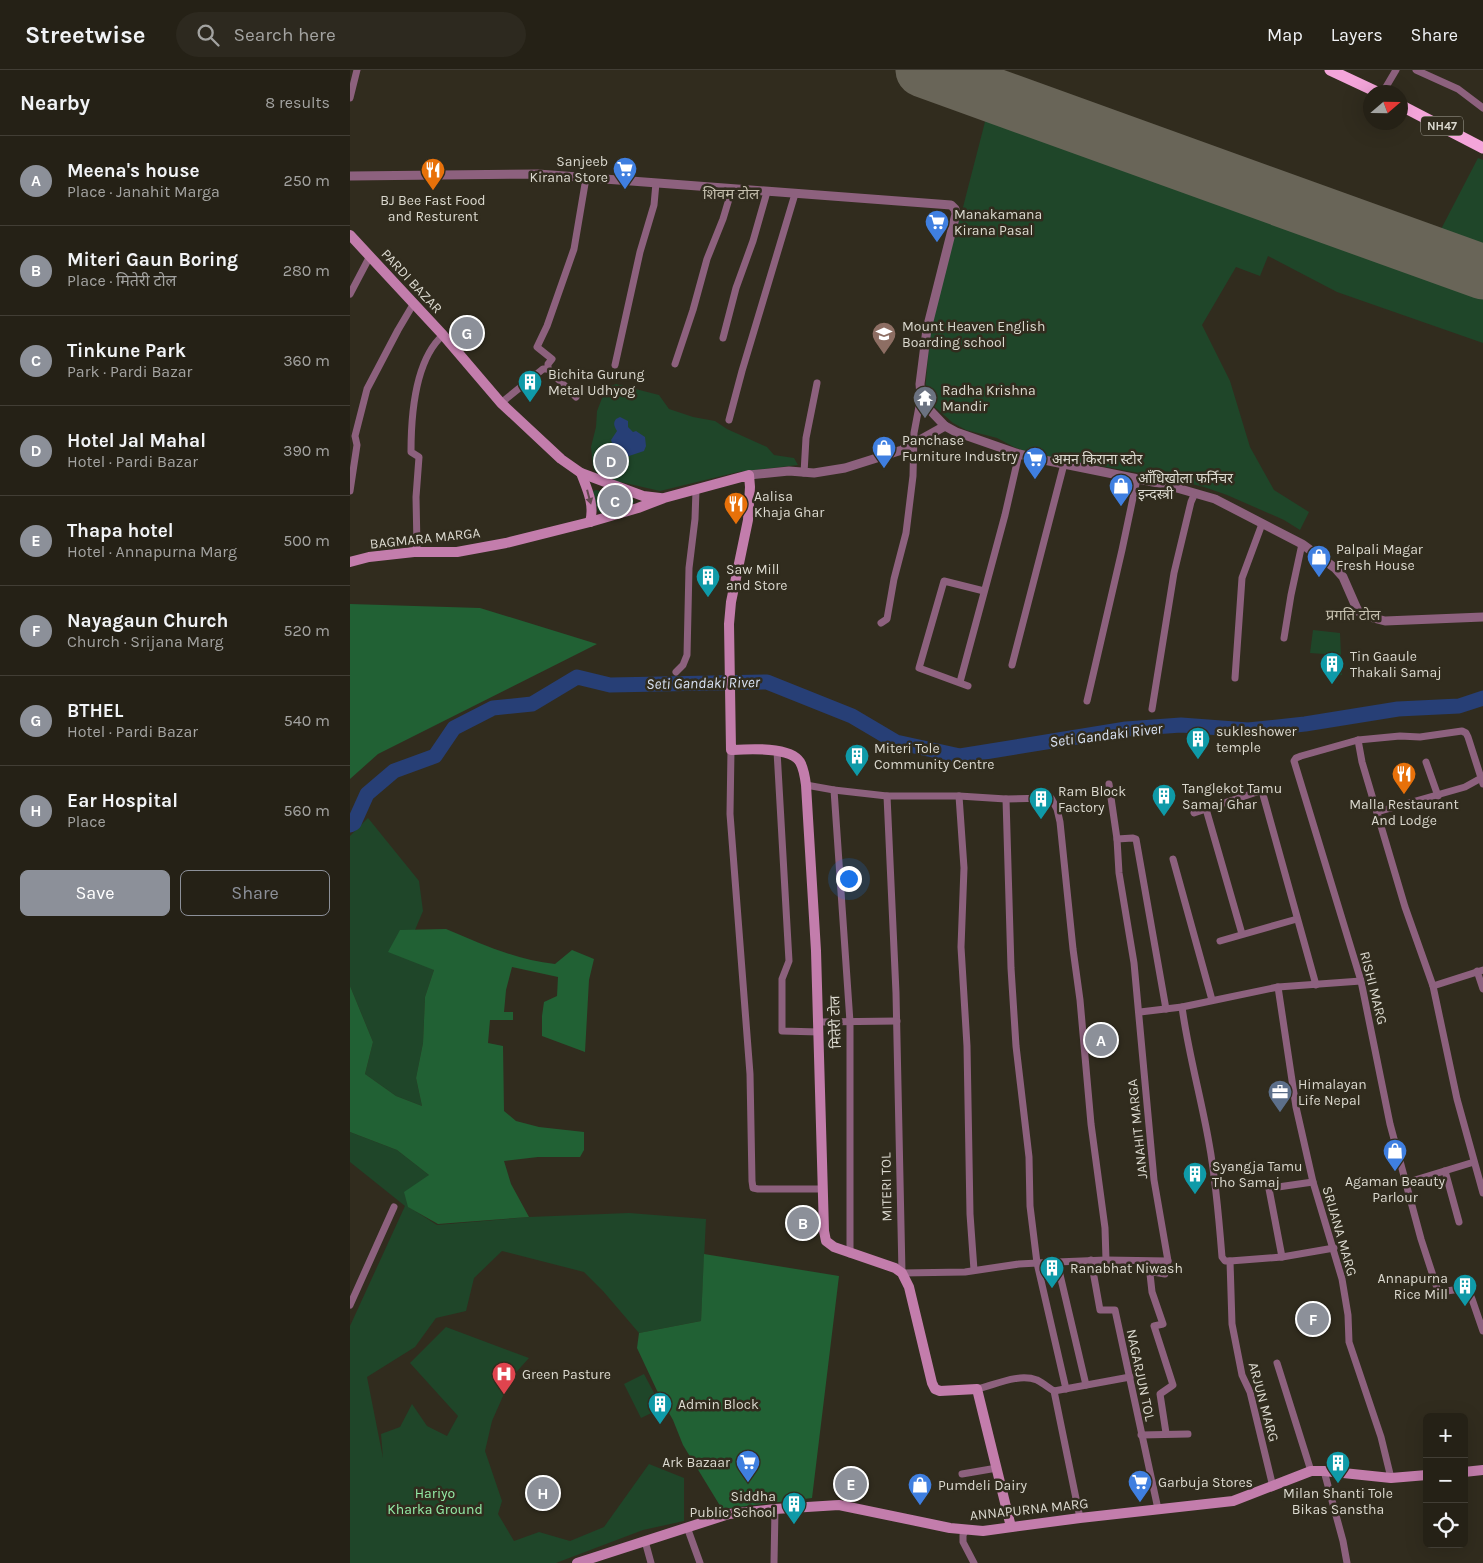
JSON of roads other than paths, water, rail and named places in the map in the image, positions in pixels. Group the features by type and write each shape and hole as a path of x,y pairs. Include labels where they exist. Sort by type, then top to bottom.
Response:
{"highway":[{"path":"1335,71 1363,85"},
{"name":"NH47","path":"1408,109 1483,148"}],"main road":[{"name":"PARDI BAZAR","path":"350,234 443,335 501,403 561,459 581,473 643,496 664,498"},
{"path":"581,473 591,503 592,513 590,522"},
{"path":"664,498 749,475 750,501 748,520 731,602 729,624 731,750 777,751"},
{"name":"BAGMARA MARGA","path":"350,562 369,557 414,552 457,552 506,543 590,522 664,498"},
{"name":"मितेरी टोल","path":"777,751 790,754 799,760 804,770 819,1027 824,1231 826,1241 850,1254"},
{"path":"850,1254 895,1268 902,1273"},
{"name":"MITERI TOL","path":"902,1273 909,1287 933,1386 940,1391 977,1389"},
{"path":"977,1389 1011,1527"},
{"path":"1468,1472 1483,1470"},
{"name":"ANNAPURNA MARG","path":"577,1563 729,1514 775,1509 840,1506 966,1530 983,1530 1233,1501 1311,1471 1391,1478 1423,1475"}],"street":[{"path":"350,98 356,70"},
{"path":"1387,85 1396,70"},
{"path":"1416,70 1458,89 1483,108"},
{"path":"350,176 516,173 947,204 955,208 956,214 928,329 920,384 921,396 913,445 913,476 906,533 894,578 887,619 881,623"},
{"path":"548,370 548,364 552,359 537,347 547,326 574,249 586,178"},
{"path":"615,365 640,252 654,205 656,183"},
{"path":"675,364 707,259 723,220 732,189"},
{"path":"722,338 767,192"},
{"path":"729,420 795,194"},
{"path":"350,294 370,256"},
{"path":"350,491 353,454 357,445 355,436 367,388 414,303"},
{"path":"414,552 417,546 416,497 419,457 411,452 415,398 420,376 428,355 435,342 443,335"},
{"path":"501,403 543,369 548,370 576,397"},
{"path":"804,473 806,438 816,383"},
{"path":"921,396 927,408 945,426 956,432 1019,454 1137,479 1214,499 1302,544 1335,568 1343,577 1357,609 1362,615 1385,621 1483,617"},
{"path":"749,475 772,472 830,472 888,455 913,445 945,426"},
{"path":"960,682 1005,516 1019,454"},
{"path":"1012,666 1064,464"},
{"path":"1087,701 1137,479"},
{"path":"676,672 683,665 687,655 689,568 696,490"},
{"path":"1152,709 1174,573 1191,502 1195,493"},
{"path":"1235,678 1242,578 1262,524"},
{"path":"1284,638 1290,595 1302,544"},
{"path":"968,686 919,668 944,581 984,591"},
{"path":"1377,812 1438,796 1482,780 1466,733 1462,731 1420,737 1391,736 1358,740 1362,762 1405,907 1433,986 1457,1098 1483,1193"},
{"name":"RISHI MARG","path":"1358,740 1302,756 1295,760 1306,804 1361,981 1390,1124 1421,1239 1438,1291 1467,1288 1483,1331"},
{"path":"731,750 730,814 750,1074 753,1188 823,1188"},
{"path":"777,751 789,961 782,979 782,1031 850,1022 897,1022"},
{"path":"1426,762 1438,796"},
{"name":"JANAHIT MARGA","path":"1109,784 1117,839 1119,873 1140,1012 1154,1180 1168,1261"},
{"path":"806,785 887,796 959,796 1006,799 1051,798 1057,809 1060,822 1080,1000 1090,1114 1105,1228 1106,1260"},
{"name":"मितेरी टोल","path":"834,790 850,1022 850,1254"},
{"path":"1194,813 1262,791 1316,985"},
{"name":"MITERI TOL","path":"887,796 897,1022 902,1273"},
{"path":"959,796 964,868 961,947 967,1046 970,1214 974,1270"},
{"path":"1006,799 1011,968 1016,1046 1029,1157 1030,1206 1037,1263 1066,1389"},
{"path":"1206,809 1242,934"},
{"path":"1117,839 1133,838 1136,840 1166,1009"},
{"path":"1173,859 1212,1000"},
{"path":"1220,941 1297,919"},
{"path":"1433,986 1480,970 1483,989"},
{"path":"1140,1012 1166,1009 1278,987 1361,981"},
{"name":"SRIJANA MARG","path":"1278,987 1296,1107 1313,1182 1342,1279 1348,1315 1349,1342 1380,1437 1391,1478"},
{"path":"1182,1006 1215,1179 1222,1258 1225,1261 1230,1261 1282,1257 1334,1248"},
{"path":"1405,1183 1474,1162"},
{"path":"1445,1170 1459,1222"},
{"path":"1282,1257 1269,1189 1313,1182"},
{"path":"350,1305 394,1207"},
{"path":"902,1273 974,1270 1037,1263 1091,1260 1168,1261 1165,1274 1153,1272 1150,1274 1152,1292 1163,1324 1154,1326 1173,1386 1160,1394 1166,1433"},
{"name":"NAGARJUN TOL","path":"1091,1260 1100,1310 1115,1310 1158,1510"},
{"name":"ARJUN MARG","path":"1230,1261 1232,1324 1242,1375 1250,1392 1273,1487"},
{"path":"1058,1262 1086,1385"},
{"path":"1277,1363 1311,1471"},
{"path":"1054,1392 1130,1377"},
{"path":"977,1389 992,1386 1005,1380 1021,1379 1036,1380 1054,1392 1080,1518"},
{"path":"1141,1435 1188,1434"},
{"path":"962,1474 997,1468"},
{"path":"1324,1471 1347,1563"},
{"path":"774,1563 775,1509"},
{"path":"687,1527 700,1563"},
{"path":"966,1530 963,1535 963,1542 974,1563"},
{"path":"645,1541 651,1563"}],"water":[{"path":"620,417 628,421 628,427 633,432 636,431 645,437 646,446 644,451 623,458 616,455 611,440 617,431 614,422"}],"waterway":[{"name":"Seti Gandaki River","path":"350,825 354,823 367,794 394,771 435,756 454,728 493,708 532,704 577,677 610,685 767,682 852,716 896,742 960,756 1126,729 1181,725 1248,730 1305,724 1398,709 1459,706 1483,698"}],"place":[{"name":"Sanjeeb Kirana Store","path":"625,190"},
{"name":"BJ Bee Fast Food and Resturent","path":"433,191"},
{"name":"Manakamana Kirana Pasal","path":"937,243"},
{"name":"BTHEL","path":"467,333"},
{"name":"Mount Heaven English Boarding school","path":"884,355"},
{"name":"Bichita Gurung Metal Udhyog","path":"530,403"},
{"name":"Radha Krishna Mandir","path":"925,419"},
{"name":"Hotel Jal Mahal","path":"611,461"},
{"name":"Panchase Furniture Industry","path":"884,469"},
{"name":"अमन किराना स्टोर","path":"1035,480"},
{"name":"Tinkune Park","path":"615,501"},
{"name":"आँधिखोला फर्निचर इन्दस्त्री","path":"1121,507"},
{"name":"Aalisa Khaja Ghar","path":"736,525"},
{"name":"Palpali Magar Fresh House","path":"1319,578"},
{"name":"Saw Mill and Store","path":"708,598"},
{"name":"Tin Gaaule Thakali Samaj","path":"1332,685"},
{"name":"sukleshower temple","path":"1198,760"},
{"name":"Miteri Tole Community Centre","path":"857,777"},
{"name":"Malla Restaurant And Lodge","path":"1404,795"},
{"name":"Tanglekot Tamu Samaj Ghar","path":"1164,817"},
{"name":"Ram Block Factory","path":"1041,820"},
{"name":"Meena's house","path":"1101,1040"},
{"name":"Himalayan Life Nepal","path":"1280,1113"},
{"name":"Agaman Beauty Parlour","path":"1395,1172"},
{"name":"Syangja Tamu Tho Samaj","path":"1195,1195"},
{"name":"Miteri Gaun Boring","path":"803,1223"},
{"name":"Ranabhat Niwash","path":"1052,1289"},
{"name":"Annapurna Rice Mill","path":"1465,1307"},
{"name":"Nayagaun Church","path":"1313,1319"},
{"name":"Green Pasture","path":"504,1395"},
{"name":"Admin Block","path":"660,1425"},
{"name":"Ark Bazaar","path":"748,1483"},
{"name":"Thapa hotel","path":"851,1484"},
{"name":"Milan Shanti Tole Bikas Sanstha","path":"1338,1484"},
{"name":"Ear Hospital","path":"543,1493"},
{"name":"Garbuja Stores","path":"1140,1503"},
{"name":"Pumdeli Dairy","path":"920,1506"},
{"name":"Siddha Public School","path":"794,1525"}],"district":[{"name":"शिवम टोल","path":"731,194"},
{"name":"प्रगति टोल","path":"1353,615"}],"park label":[{"name":"Hariyo Kharka Ground","path":"435,1502"}]}
